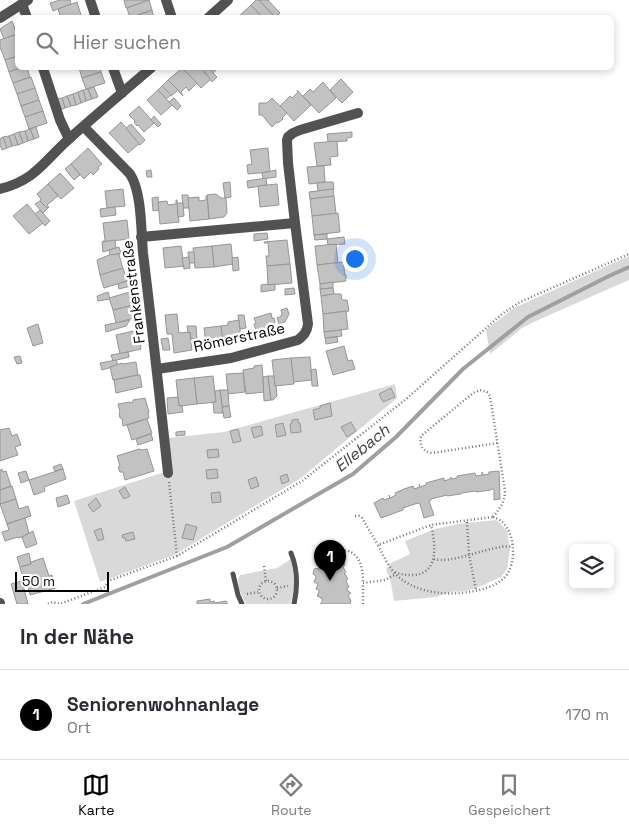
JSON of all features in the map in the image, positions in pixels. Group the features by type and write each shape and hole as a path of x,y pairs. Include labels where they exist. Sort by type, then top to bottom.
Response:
{"street":[{"path":"90,0 95,15"},
{"path":"166,0 171,15"},
{"path":"211,15 228,0"},
{"path":"0,18 25,2 27,15"},
{"path":"43,70 60,120 69,139"},
{"path":"114,70 122,93"},
{"path":"0,189 24,181 36,172 69,139 149,70"},
{"name":"Römerstraße","path":"157,369 231,358 298,340 304,335 308,324 288,164 287,140 288,137 300,130 358,114"},
{"name":"Frankenstraße","path":"84,127 130,174 137,191 168,473"},
{"path":"141,237 295,223"}],"lane":[{"path":"291,553 295,562 298,584 294,604"},
{"path":"233,574 238,596 242,604"}],"path":[{"path":"48,604 53,602 60,604 105,587 108,581 177,556 302,481 405,400 502,314 520,302 629,254"},
{"path":"493,517 502,505 505,491 498,443 490,396 487,392 480,390 473,393 421,436 420,440 427,453 498,443"},
{"path":"168,473 177,556"},
{"path":"355,516 362,518 392,570 402,580 440,594 466,593 502,580 507,574 512,558 513,546 509,530 498,518 493,517 430,525 378,545"},
{"path":"467,522 469,555 476,590"},
{"path":"392,570 408,575 419,574 425,572 431,566 434,559 434,546 430,525"},
{"path":"434,559 469,555 513,546"},
{"path":"334,554 346,550 355,554 363,569 364,604"},
{"path":"264,566 266,581"},
{"path":"363,584 385,580 396,574"},
{"path":"268,600 275,596 277,588 272,582 266,581 261,583 258,592 270,604"}],"shaded area":[{"path":"629,256 629,280 522,328 490,354 486,330 514,308"},
{"path":"395,384 397,398 301,478 174,555 100,582 74,501 171,470 168,438 224,432"},
{"path":"496,520 507,531 510,549 507,569 501,577 466,591 450,592 436,597 394,601 386,569 391,563 410,554 405,541 435,529 458,524"},
{"path":"291,559 294,582 290,604 246,604 238,582 240,575 277,568"}],"building":[{"path":"70,0 71,4 53,11 50,3"},
{"path":"124,0 147,0 147,1 126,8"},
{"path":"149,0 152,10 138,15 129,15 127,8"},
{"path":"256,0 259,0 273,15 259,15 251,5"},
{"path":"259,0 268,0 280,13 273,15"},
{"path":"77,2 81,15 60,15 58,9"},
{"path":"251,5 260,15 240,15"},
{"path":"152,10 153,15 138,15"},
{"path":"12,21 15,35 4,39 0,29"},
{"path":"15,35 15,57 5,60 0,49 0,40"},
{"path":"15,57 15,70 9,72 5,60"},
{"path":"15,70 28,70 30,77 13,83 9,72"},
{"path":"80,70 100,70 101,72 82,78"},
{"path":"180,70 184,70 197,83 189,91 186,87 181,92 183,96 168,80"},
{"path":"184,70 202,70 211,79 201,88"},
{"path":"210,70 217,77 212,82 204,71"},
{"path":"101,72 105,83 86,89 82,78"},
{"path":"31,77 35,88 17,94 13,83"},
{"path":"341,79 353,92 342,103 330,90"},
{"path":"168,80 178,90 171,96 162,86"},
{"path":"323,82 336,98 319,113 303,96 310,89 313,92"},
{"path":"162,86 171,95 166,99 158,90"},
{"path":"94,87 98,97 92,99 88,89"},
{"path":"35,88 39,100 21,106 17,94"},
{"path":"88,89 92,99 86,101 83,90"},
{"path":"83,90 86,101 81,103 78,92"},
{"path":"158,90 172,105 161,115 147,100"},
{"path":"297,90 311,105 294,121 280,106 290,96 292,98 298,92"},
{"path":"78,92 81,103 76,105 73,94"},
{"path":"73,94 76,105 71,106 67,96"},
{"path":"67,96 71,106 65,108 62,98"},
{"path":"62,98 65,108 60,110 56,99"},
{"path":"174,98 181,106 177,110 169,102"},
{"path":"272,98 287,113 283,119 272,127 262,115 259,115 259,103 267,103"},
{"path":"39,100 43,111 25,117 21,106"},
{"path":"139,106 154,123 144,132 129,115"},
{"path":"43,111 47,123 29,129 25,117"},
{"path":"154,116 161,124 158,127 151,120"},
{"path":"121,122 140,143 128,153 109,133"},
{"path":"131,124 145,140 140,145 126,128"},
{"path":"36,127 39,137 34,139 30,129"},
{"path":"30,129 34,139 28,141 25,131"},
{"path":"25,131 28,141 23,143 19,132"},
{"path":"19,132 23,143 18,145 14,134"},
{"path":"352,132 352,137 347,138 347,141 328,142 327,134"},
{"path":"14,134 18,145 12,146 9,136"},
{"path":"9,136 12,146 7,148 3,137"},
{"path":"3,137 7,148 2,150 0,139"},
{"path":"337,141 338,156 330,157 331,165 317,166 314,143"},
{"path":"88,148 102,164 93,175 91,172 84,179 71,164"},
{"path":"268,148 270,172 248,174 247,165 252,164 250,150"},
{"path":"71,164 80,175 74,180 65,169"},
{"path":"324,166 325,182 309,184 307,167"},
{"path":"151,170 152,177 147,177 146,171"},
{"path":"276,170 276,177 263,179 262,173"},
{"path":"60,173 74,188 61,199 48,184"},
{"path":"266,178 267,185 248,188 247,181"},
{"path":"230,182 231,197 225,198 223,183"},
{"path":"333,182 334,189 318,191 317,183"},
{"path":"48,184 58,196 47,205 49,207 47,208 40,201 41,199 37,194"},
{"path":"277,184 279,205 260,207 258,186"},
{"path":"123,189 125,206 107,208 105,191"},
{"path":"333,189 334,196 310,199 309,192"},
{"path":"216,194 221,198 226,198 227,213 224,217 209,219 207,195"},
{"path":"182,195 188,195 189,208 183,208"},
{"path":"206,196 209,219 190,221 188,198 199,197 199,201 206,200"},
{"path":"334,196 336,214 312,216 310,199"},
{"path":"158,197 159,210 153,211 152,198"},
{"path":"176,200 179,222 160,224 158,202 167,201 168,205 176,204"},
{"path":"40,201 47,208 49,207 43,213 35,204"},
{"path":"177,203 183,203 184,216 178,217"},
{"path":"27,204 43,223 29,234 13,216"},
{"path":"115,207 116,215 101,217 100,209"},
{"path":"40,210 50,221 45,226 35,214"},
{"path":"338,213 340,232 314,235 312,216"},
{"path":"127,220 129,239 102,242 105,240 103,223"},
{"path":"267,233 268,239 254,241 254,234"},
{"path":"327,234 327,239 315,240 314,235"},
{"path":"344,237 345,244 328,245 327,239"},
{"path":"115,240 116,248 103,252 102,242"},
{"path":"287,240 290,264 267,266 266,256 269,256 268,243 264,242"},
{"path":"231,244 233,264 214,267 212,246"},
{"path":"336,244 338,263 317,265 315,246"},
{"path":"181,246 184,266 165,268 163,248"},
{"path":"212,246 214,267 195,268 193,248"},
{"path":"119,247 121,253 110,256 109,250"},
{"path":"188,252 194,252 195,263 189,263"},
{"path":"119,254 123,269 100,275 97,260 109,255"},
{"path":"189,257 190,268 184,269 182,258"},
{"path":"238,257 239,270 233,271 232,258"},
{"path":"343,262 346,281 320,284 317,265"},
{"path":"290,264 292,283 268,285 267,266"},
{"path":"123,268 127,281 104,288 100,275"},
{"path":"129,280 131,286 119,289 118,284"},
{"path":"333,282 333,288 320,289 320,284"},
{"path":"275,284 275,290 261,292 261,285"},
{"path":"294,288 295,294 285,295 285,289"},
{"path":"333,288 334,294 321,296 320,289"},
{"path":"108,292 110,299 98,301 97,296"},
{"path":"130,292 134,305 113,310 109,298"},
{"path":"341,294 342,300 347,300 349,311 323,314 321,296"},
{"path":"134,305 137,317 116,323 113,310"},
{"path":"287,308 289,314 285,322 279,324 277,318 282,314 281,310"},
{"path":"346,311 348,329 324,332 323,314"},
{"path":"271,313 275,323 268,326 269,333 258,337 254,318"},
{"path":"177,314 179,333 190,332 192,350 174,353 172,334 167,334 165,315"},
{"path":"238,315 244,315 246,328 240,329"},
{"path":"130,320 126,326 106,332 105,325"},
{"path":"239,320 241,342 223,343 221,326 228,325 228,322"},
{"path":"38,324 43,343 33,346 27,328"},
{"path":"187,326 196,326 197,339 191,339"},
{"path":"221,326 223,343 206,345 204,328"},
{"path":"138,330 141,349 120,354 116,335"},
{"path":"341,330 342,336 325,338 324,332"},
{"path":"337,337 338,342 326,344 325,338"},
{"path":"168,338 170,350 163,350 161,339"},
{"path":"344,346 348,361 352,360 355,369 333,375 326,351"},
{"path":"128,352 129,357 113,361 111,355"},
{"path":"20,356 22,363 17,364 14,357"},
{"path":"310,357 312,380 293,382 291,358"},
{"path":"291,358 294,384 275,386 272,360"},
{"path":"116,360 118,365 102,370 100,363"},
{"path":"136,362 138,375 113,380 110,367 122,363"},
{"path":"262,365 264,392 246,394 243,370"},
{"path":"316,369 318,386 312,386 311,370"},
{"path":"243,373 245,392 228,394 226,374"},
{"path":"140,375 142,387 116,393 114,380"},
{"path":"213,376 216,402 197,404 194,378"},
{"path":"268,376 271,400 264,401 263,377"},
{"path":"268,376 274,376 277,396 273,400 271,400"},
{"path":"194,378 197,404 179,406 176,380"},
{"path":"391,388 395,397 383,402 379,394"},
{"path":"220,390 228,390 229,406 222,407"},
{"path":"220,390 223,413 214,413 215,391"},
{"path":"178,397 179,406 182,406 183,412 168,414 167,398"},
{"path":"145,398 149,418 123,426 118,404 130,403 133,400"},
{"path":"330,403 332,416 315,420 313,410"},
{"path":"229,406 231,417 224,418 222,407"},
{"path":"147,419 152,433 132,440 127,425"},
{"path":"298,419 301,432 291,433 290,424 292,420"},
{"path":"351,422 356,431 347,437 341,427"},
{"path":"283,423 286,435 277,437 275,425"},
{"path":"261,426 263,435 254,438 251,428"},
{"path":"9,428 12,436 17,434 21,445 15,447 18,455 0,461 0,430"},
{"path":"238,429 241,441 233,443 230,431"},
{"path":"185,431 185,435 176,436 176,432"},
{"path":"151,434 153,440 138,445 136,439"},
{"path":"139,449 147,449 154,471 125,480 123,472 120,472 118,467 120,466 117,456"},
{"path":"218,449 219,457 208,458 207,450"},
{"path":"61,464 63,469 55,471 53,467"},
{"path":"2,469 3,472 6,471 11,486 0,490 0,470"},
{"path":"63,469 66,479 44,487 45,491 34,495 29,480"},
{"path":"217,469 218,478 207,479 206,470"},
{"path":"26,471 29,480 21,483 18,473"},
{"path":"499,471 500,499 494,500 494,489 492,489 431,499 429,501 434,515 424,518 418,503 381,518 374,503 383,498 384,500 396,495 395,493 404,489 413,486 414,489 426,485 426,483 444,478 444,481 451,477 451,479 475,473 476,476 482,475 482,472 483,475"},
{"path":"287,474 289,481 282,484 280,477"},
{"path":"256,477 259,486 251,489 248,480"},
{"path":"12,486 16,499 0,504 0,490"},
{"path":"125,487 130,496 124,499 119,491"},
{"path":"220,492 221,502 212,503 211,493"},
{"path":"67,495 70,503 58,507 56,498"},
{"path":"96,498 101,506 93,512 88,505"},
{"path":"16,499 19,509 28,506 31,516 7,524 0,504"},
{"path":"25,518 29,533 22,537 5,541 2,532 9,530 7,524"},
{"path":"186,524 197,527 193,540 182,538"},
{"path":"101,528 104,539 98,541 94,531"},
{"path":"33,531 37,544 26,548 22,537"},
{"path":"133,532 135,539 126,541 123,538 122,535"},
{"path":"29,553 31,564 20,567 17,557"},
{"path":"43,558 49,576 52,575 56,588 30,595 25,574 22,575 20,567"},
{"path":"342,559 346,572 344,574 348,579 346,581 349,587 347,590 351,593 348,595 351,601 350,604 320,604 322,598 317,596 319,590 316,589 318,584 314,582 316,577 313,574 314,569 326,567 326,565 330,564 329,562"},
{"path":"22,581 28,604 17,604 11,584"},
{"path":"210,599 210,602 226,601 228,604 197,604 197,601"}],"waterway":[{"name":"Ellebach","path":"83,604 227,547 353,474 396,437 463,369 528,317 629,267"}],"place":[{"name":"Seniorenwohnanlage","path":"330,581"}]}
